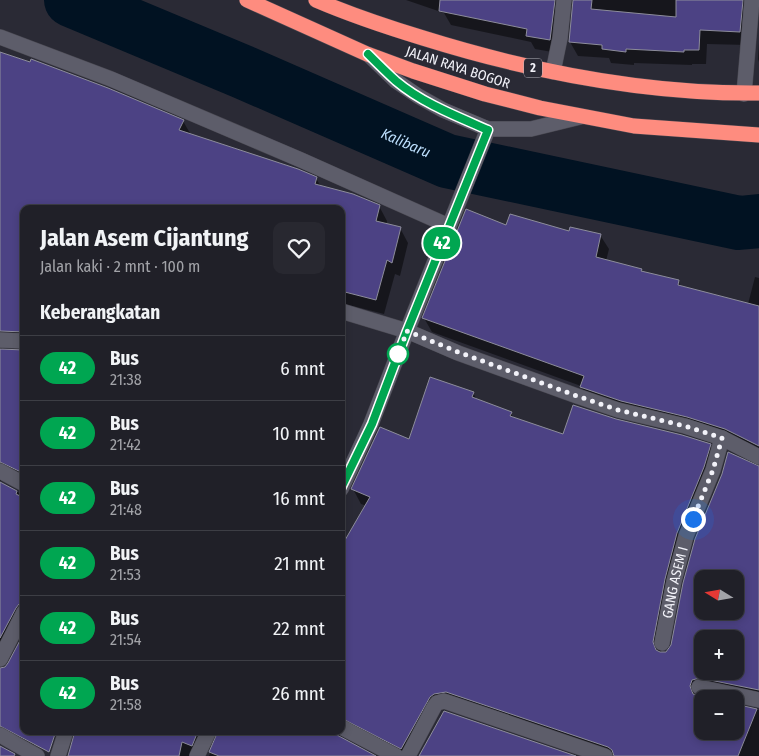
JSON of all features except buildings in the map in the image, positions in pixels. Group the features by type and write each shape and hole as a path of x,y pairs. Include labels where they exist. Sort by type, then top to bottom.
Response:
{"highway":[{"name":"JALAN RAYA BOGOR","path":"247,0 368,54 413,71 485,94 580,117 634,126 759,135"},
{"name":"JALAN RAYA BOGOR","path":"316,0 349,14 460,49 553,72 678,90 759,94"}],"street":[{"path":"553,72 560,38 564,0"},
{"path":"744,94 752,0"},
{"path":"0,37 120,83 449,226"},
{"path":"368,54 396,81 418,96 443,110 488,130 531,129 580,117"},
{"path":"345,480 372,424 407,331 488,130"},
{"path":"345,312 407,331 458,352 618,410 685,426 722,438 759,457"},
{"path":"0,340 20,341"},
{"name":"GANG ASEM I","path":"662,642 674,581 686,536 713,470 722,438"},
{"path":"0,470 20,482"},
{"path":"0,659 20,620"},
{"path":"699,687 759,700"},
{"path":"408,756 434,707 437,703 444,700 605,756"},
{"path":"345,729 396,756"},
{"path":"0,735 37,756"},
{"path":"58,756 65,735"},
{"path":"197,756 207,735"}],"waterway":[{"name":"Kalibaru","path":"71,0 243,72 447,161 739,223 759,221"}],"bus line":[{"name":"42","path":"345,480 372,424 407,331 488,130 443,110 418,96 396,81 368,54"}],"route":[{"path":"398,354 407,331 458,352 618,410 685,426 722,438 713,470 693,519"}]}
